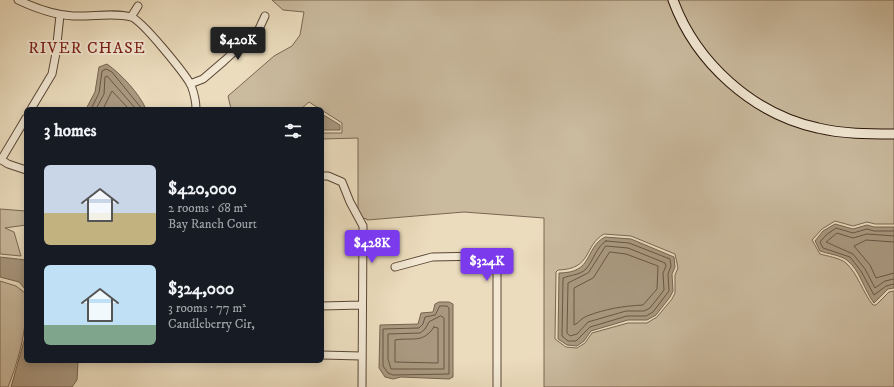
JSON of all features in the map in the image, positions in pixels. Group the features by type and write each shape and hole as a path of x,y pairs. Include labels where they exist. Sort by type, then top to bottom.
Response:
{"street":[{"path":"18,0 60,15 131,17 137,19 190,84 194,92 196,107"},
{"path":"673,0 692,38 714,67 735,87 763,106 789,119 817,128 848,133 894,134"},
{"path":"131,17 138,6"},
{"path":"32,107 52,74 60,15"},
{"path":"190,84 203,79 224,61 259,29 265,16"},
{"path":"24,121 1,160 24,169"},
{"path":"324,176 328,176 342,182 362,226 362,387"},
{"path":"395,268 423,258 440,256 484,256 493,261 496,270 497,387"},
{"path":"324,306 362,305"},
{"path":"324,355 361,356"}],"shaded area":[{"path":"272,0 670,0 699,54 788,122 894,137 894,224 875,224 867,222 853,226 835,221 822,229 812,240 820,254 837,258 850,267 873,305 876,305 889,292 894,291 894,387 544,387 544,218 464,212 367,220 362,218 358,210 358,138 324,139 324,133 342,133 342,123 324,112 324,107 317,107 309,102 303,107 231,107 228,96 274,56 292,46 300,35 304,12 283,10","holes":["604,234 631,236 675,254 678,268 675,275 675,293 657,317 647,323 628,323 592,333 585,343 577,348 566,347 555,339 556,272 558,270 569,269 577,266 586,256 597,239"]},
{"path":"677,0 894,0 894,130 848,130 825,126 803,120 760,100 723,72 708,55 691,32"},
{"path":"0,209 24,211 24,225 5,228 14,232 21,256 0,254"},
{"path":"0,281 16,286 24,292 24,329 16,365 8,387 0,387"}],"water":[{"path":"107,64 118,73 129,84 145,107 87,107 95,92 99,67"},
{"path":"324,115 340,125 340,130 324,130"},
{"path":"835,224 853,229 867,225 874,227 894,227 894,288 888,289 874,303 859,275 851,264 841,257 820,251 815,241 823,231"},
{"path":"605,237 631,239 674,257 675,267 672,274 673,291 656,315 647,320 628,320 591,331 584,341 577,346 567,345 558,339 559,273 570,272 578,269 583,265 598,242"},
{"path":"0,257 24,260 24,288 19,282 0,277"},
{"path":"439,302 449,302 453,304 453,377 449,379 401,377 393,379 385,377 379,368 380,325 418,324 421,313 433,312 435,304"},
{"path":"24,341 24,363 78,363 77,380 72,387 11,387"}],"district":[{"name":"RIVER CHASE","path":"87,48"}]}
